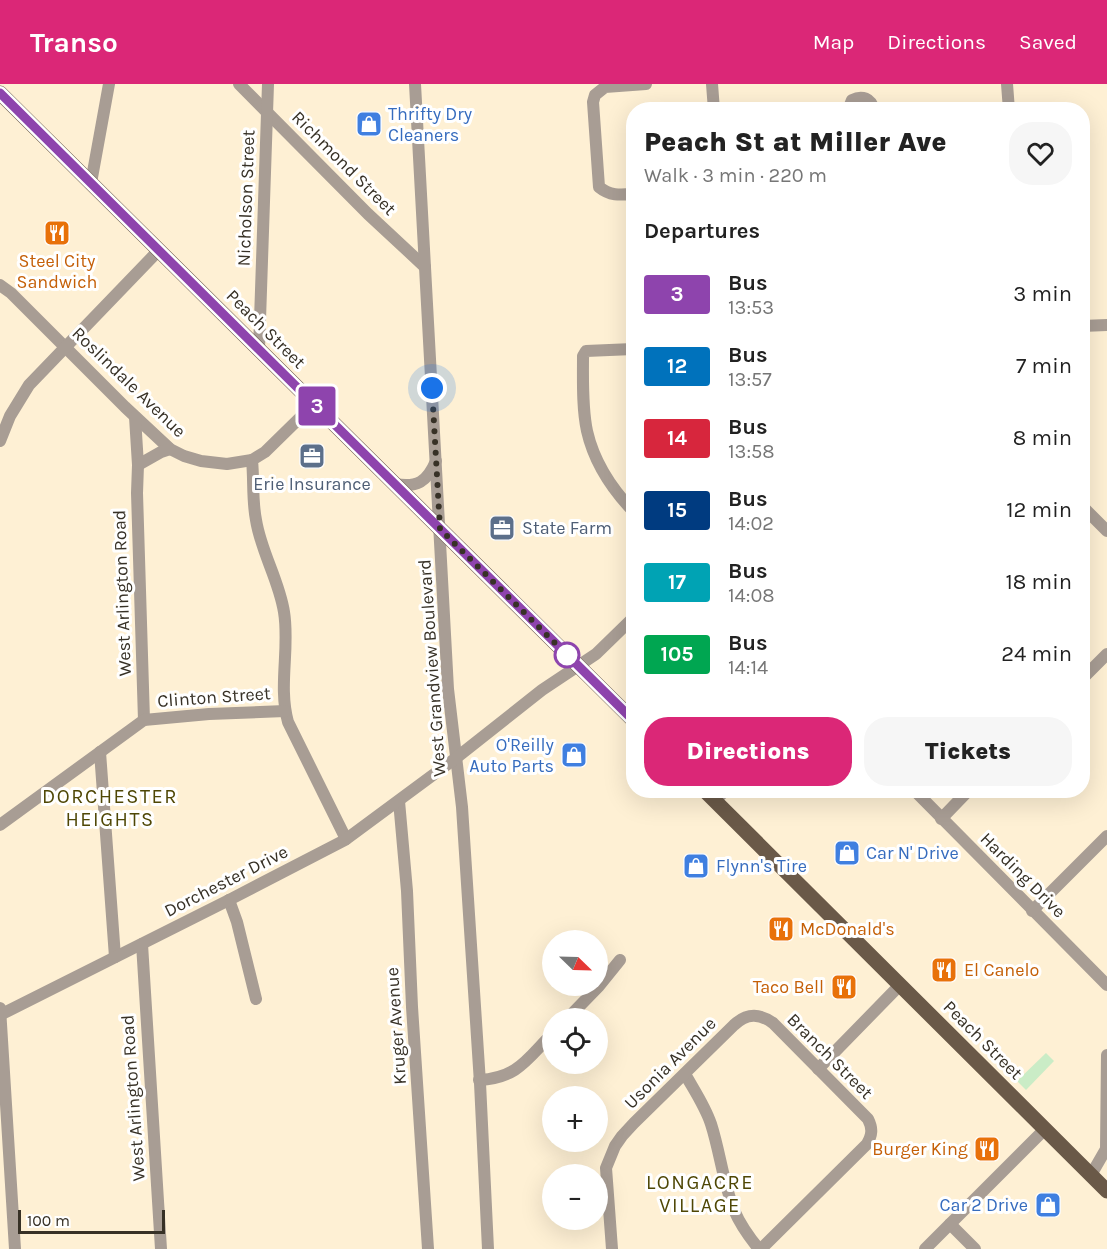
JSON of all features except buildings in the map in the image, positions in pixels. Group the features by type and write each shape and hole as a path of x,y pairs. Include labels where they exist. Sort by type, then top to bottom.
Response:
{"main road":[{"name":"Peach Street","path":"0,93 626,713"},
{"name":"Peach Street","path":"719,798 900,985 1107,1191"}],"street":[{"path":"91,183 109,84"},
{"name":"Richmond Street","path":"239,84 368,214 425,267"},
{"name":"Nicholson Street","path":"259,349 268,84"},
{"name":"West Grandview Boulevard","path":"415,84 449,704 462,807 480,1080 488,1249"},
{"path":"626,194 614,195 599,187 593,102 595,95 605,87 646,84"},
{"path":"712,84 713,102"},
{"path":"860,84 860,97"},
{"path":"1007,84 1008,102"},
{"path":"851,102 860,97 871,102"},
{"path":"0,441 10,416 29,384 159,250"},
{"name":"Roslindale Avenue","path":"0,285 11,293 170,449 201,461 227,464 252,460"},
{"path":"1090,326 1107,325"},
{"path":"626,349 586,351 583,356 587,431 597,461 609,482 626,503"},
{"path":"314,404 265,452 252,460 255,519 284,610 285,711 288,722 346,839"},
{"name":"West Arlington Road","path":"135,417 144,720"},
{"path":"138,465 170,449"},
{"path":"395,484 411,486 418,484 429,475 436,460"},
{"path":"1090,514 1107,531"},
{"name":"Dorchester Drive","path":"0,1015 346,839 543,690 596,654 626,625"},
{"path":"1090,671 1107,654"},
{"name":"Clinton Street","path":"0,825 144,720 209,714 285,711"},
{"path":"100,752 115,957"},
{"name":"Harding Drive","path":"921,798 1107,985"},
{"path":"941,819 961,798"},
{"name":"Kruger Avenue","path":"399,801 407,891 412,1007 428,1249"},
{"path":"1032,911 1107,836"},
{"path":"229,900 237,922 256,999"},
{"name":"West Arlington Road","path":"142,944 161,1249"},
{"path":"577,1008 620,960"},
{"path":"818,1068 900,985"},
{"path":"0,1007 15,1249"},
{"name":"Branch Street","path":"754,1015 773,1023 868,1119 872,1132 867,1144 760,1249"},
{"name":"Usonia Avenue","path":"612,1249 606,1168 622,1136 734,1025 747,1016 754,1015"},
{"path":"480,1080 499,1078 514,1071 542,1044"},
{"path":"1091,1175 1106,1149 1107,1055"},
{"path":"685,1074 711,1122 726,1185 739,1221 760,1249"},
{"path":"925,1249 1045,1129"},
{"path":"950,1224 975,1249"}],"green space":[{"path":"1046,1053 1054,1061 1026,1090 1017,1081"}],"bus line":[{"name":"3","path":"0,93 626,713"}],"place":[{"name":"Thrifty Dry Cleaners","path":"369,124"},
{"name":"Steel City Sandwich","path":"57,233"},
{"name":"Erie Insurance","path":"312,456"},
{"name":"State Farm","path":"502,528"},
{"name":"O'Reilly Auto Parts","path":"574,755"},
{"name":"Car N' Drive","path":"847,853"},
{"name":"Flynn's Tire","path":"696,866"},
{"name":"McDonald's","path":"781,929"},
{"name":"El Canelo","path":"944,970"},
{"name":"Taco Bell","path":"844,987"},
{"name":"Burger King","path":"987,1149"},
{"name":"Car 2 Drive","path":"1048,1205"}],"district":[{"name":"DORCHESTER HEIGHTS","path":"110,808"},
{"name":"LONGACRE VILLAGE","path":"700,1194"}],"route":[{"path":"432,388 440,529 567,655"}]}
